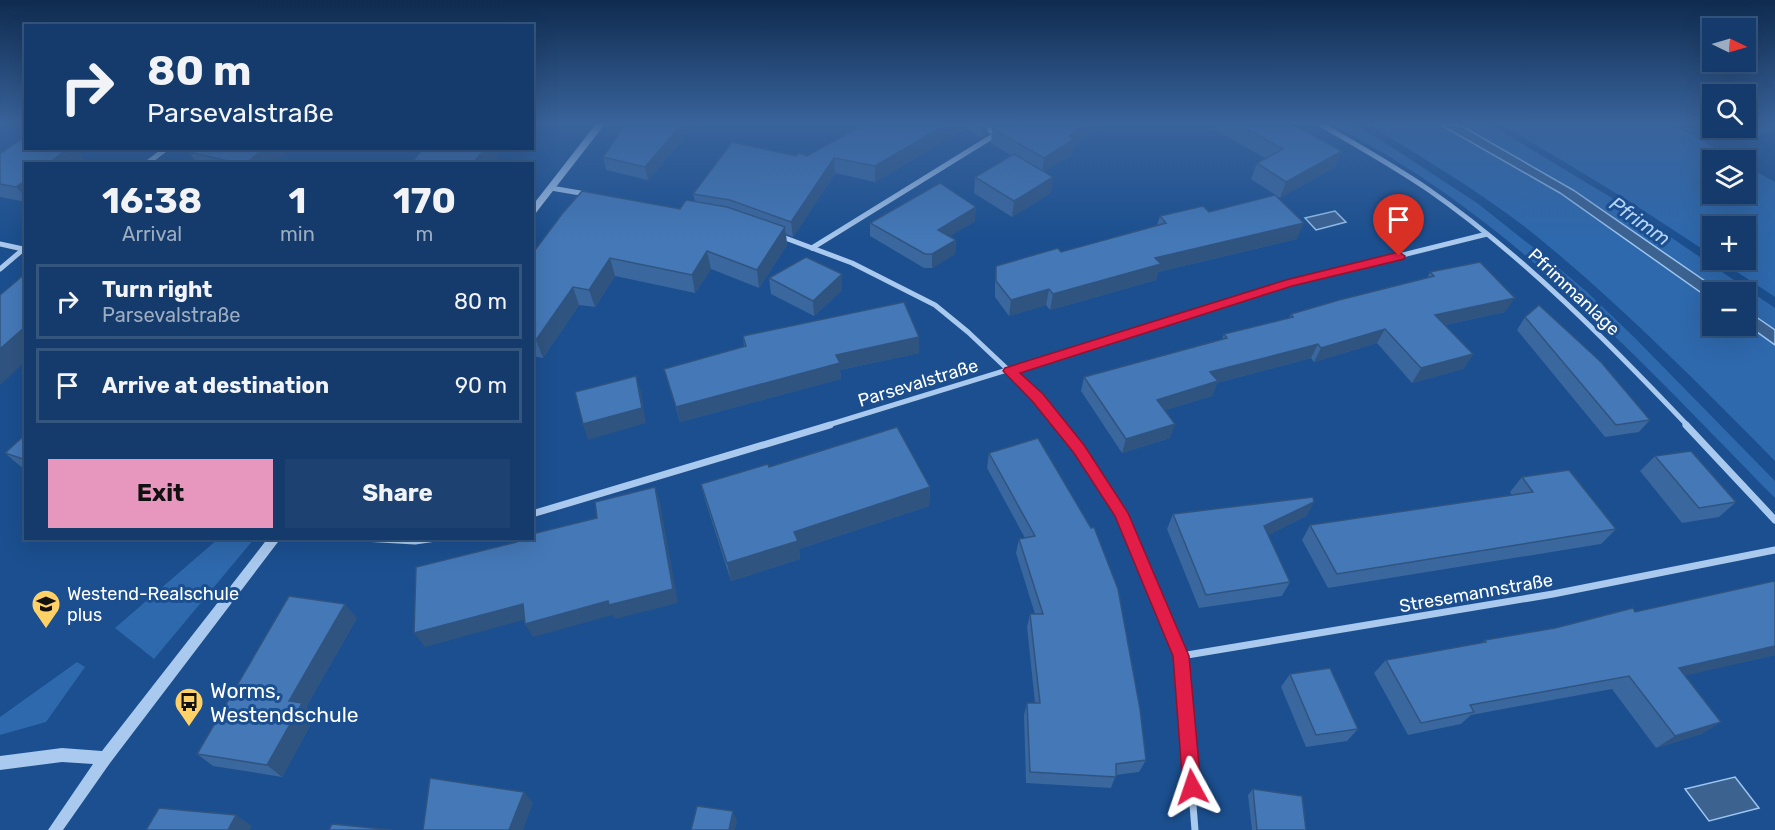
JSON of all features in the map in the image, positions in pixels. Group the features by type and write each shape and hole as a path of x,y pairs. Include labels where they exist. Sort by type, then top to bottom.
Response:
{"street":[{"path":"534,209 571,163"},
{"path":"813,248 952,163"},
{"name":"Pfrimmanlage","path":"1385,163 1417,182 1514,256 1602,338 1775,520"},
{"path":"551,188 597,196"},
{"path":"771,232 852,263 935,305 968,332 1038,398 1079,449 1121,513 1181,656 1195,830"},
{"name":"Parsevalstraße","path":"534,513 1010,371 1290,283 1487,234"},
{"path":"0,244 24,248"},
{"path":"0,268 24,248"},
{"path":"55,830 105,758 273,540"},
{"path":"398,540 422,540"},
{"name":"Stresemannstraße","path":"1181,656 1432,617 1647,578 1775,550"},
{"path":"0,763 63,754 105,758"}],"shaded area":[{"path":"1399,163 1415,163 1477,203 1587,292 1775,481 1775,498 1673,394 1568,293 1513,245 1456,201"},
{"path":"1431,163 1507,163 1560,193 1702,293 1702,336 1756,336 1756,331 1775,345 1775,461 1625,313 1562,257 1510,216"},
{"path":"1507,163 1526,163 1573,190 1706,282 1702,282 1702,293 1560,193"},
{"path":"1526,163 1554,163 1622,204 1702,258 1702,270 1719,270 1737,282 1706,282 1573,190"},
{"path":"1566,163 1702,163 1702,204 1756,204 1756,172 1775,182 1775,297 1756,284 1756,282 1734,270 1756,270 1756,216 1702,216 1702,249"},
{"path":"1335,211 1346,222 1316,230 1305,218"},
{"path":"1756,295 1775,308 1775,330 1756,317"},
{"path":"1756,317 1775,330 1775,345 1756,331"},
{"path":"217,540 253,540 154,659 115,628"},
{"path":"77,662 85,667 46,722 0,735 0,717"},
{"path":"1735,777 1759,808 1709,821 1685,789"}],"building":[{"path":"0,163 24,163 24,181 16,187 0,184"},
{"path":"627,163 649,163 645,167"},
{"path":"716,163 831,163 791,222 730,200 693,194"},
{"path":"858,163 881,163 875,166"},
{"path":"999,163 1029,163 1053,177 1014,201 975,177"},
{"path":"1257,163 1321,163 1286,182"},
{"path":"940,183 976,207 938,230 956,240 932,254 925,254 870,223"},
{"path":"582,191 680,209 686,200 727,207 785,227 757,270 707,251 692,275 610,258 589,290 573,287 534,340 534,251"},
{"path":"1275,195 1304,223 1155,258 1161,264 1053,294 1049,289 1011,300 996,281 996,266 1058,248 1061,252 1166,223 1160,216 1203,206 1209,212"},
{"path":"806,257 842,274 813,301 769,278"},
{"path":"1480,262 1515,298 1435,315 1473,354 1421,368 1385,329 1321,348 1318,344 1210,372 1218,381 1157,400 1175,424 1126,439 1084,377 1227,338 1224,334 1293,317 1291,314 1339,300 1434,276 1430,272"},
{"path":"24,275 24,328 0,349 0,295"},
{"path":"904,302 919,337 836,355 840,363 676,407 664,369 746,346 743,336"},
{"path":"1539,305 1601,362 1650,420 1616,425 1525,317"},
{"path":"636,376 642,408 583,424 575,392"},
{"path":"897,427 930,487 794,532 798,541 727,563 701,484 768,464 769,467"},
{"path":"24,436 24,459 5,453"},
{"path":"1038,438 1091,528 1094,527 1118,589 1140,709 1146,760 1116,764 1116,777 1030,772 1027,703 1040,703 1030,614 1043,614 1019,539 1035,536 989,453"},
{"path":"1691,451 1736,502 1699,508 1655,456"},
{"path":"1569,470 1616,529 1337,574 1310,525 1533,492 1522,477"},
{"path":"655,487 673,589 609,605 608,601 525,624 523,604 414,633 416,567 517,542 517,540 534,540 534,534 597,518 595,502"},
{"path":"1313,497 1314,502 1264,526 1290,582 1206,595 1173,514"},
{"path":"1774,581 1775,646 1679,668 1721,722 1675,736 1629,676 1470,705 1474,712 1421,723 1386,660 1555,628 1633,608 1635,612"},
{"path":"289,596 345,604 289,701 302,703 267,765 197,754"},
{"path":"1330,668 1358,729 1316,735 1290,674"},
{"path":"430,778 524,792 509,830 423,830"},
{"path":"1253,789 1302,796 1306,830 1257,830"},
{"path":"697,806 733,811 729,830 691,830"},
{"path":"159,808 236,815 228,830 146,830"},
{"path":"332,824 392,830 329,830"}],"place":[{"name":"Westend-Realschule plus","path":"46,630"},
{"name":"Worms, Westendschule","path":"189,728"}],"route":[{"path":"1192,787 1181,656 1121,513 1079,449 1038,398 1010,371 1290,283 1399,256"}],"water label":[{"name":"Pfrimm","path":"1640,221"}]}
